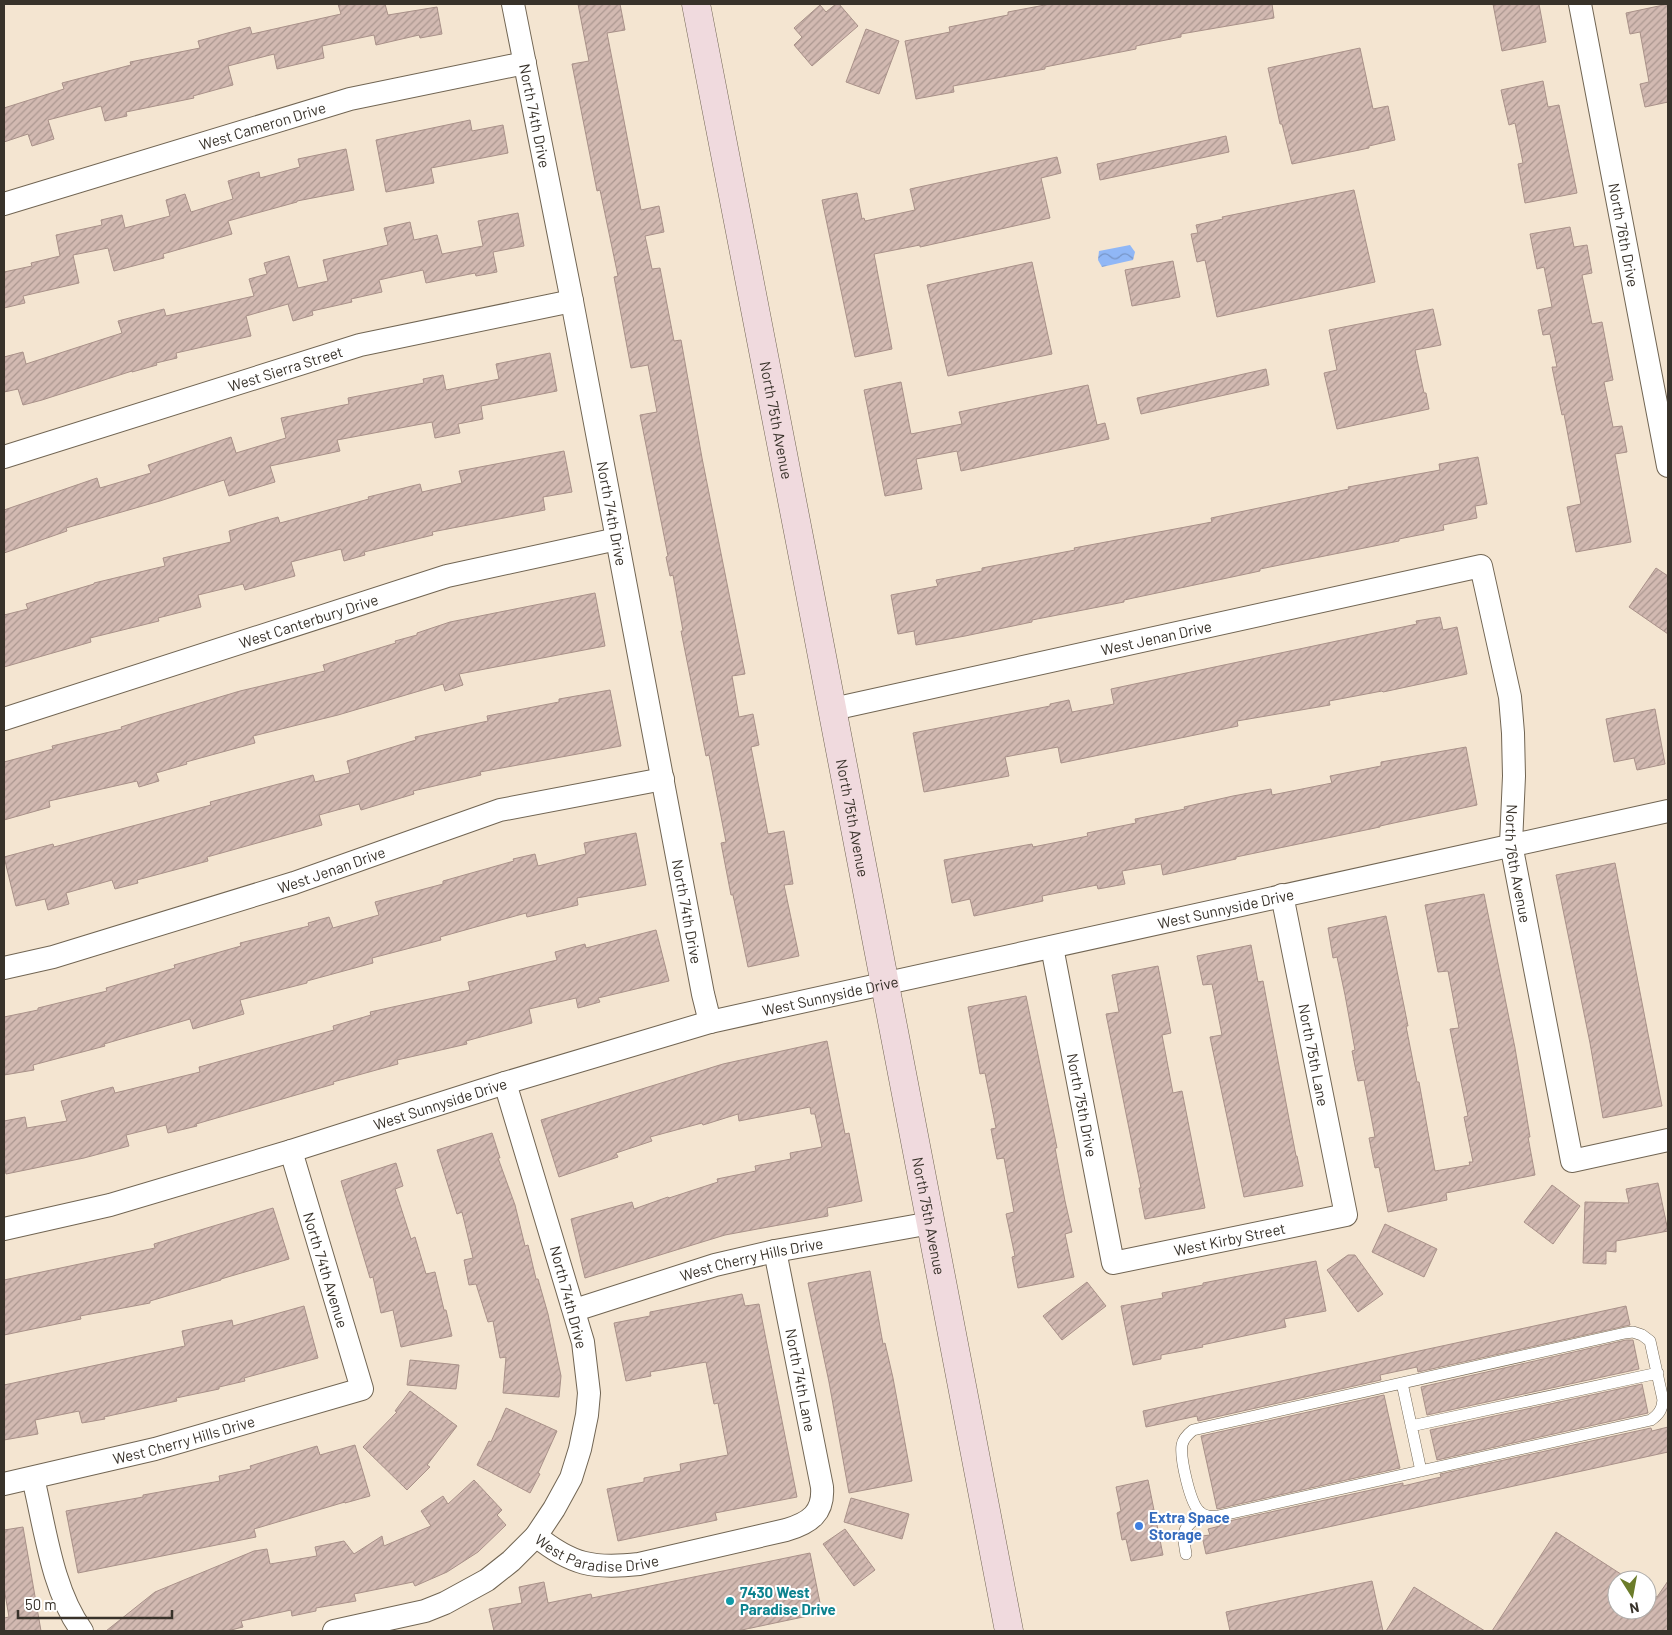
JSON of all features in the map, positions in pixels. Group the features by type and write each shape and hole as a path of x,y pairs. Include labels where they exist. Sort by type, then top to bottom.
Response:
{"main road":[{"name":"North 75th Avenue","path":"696,4 833,708 884,984 1009,1631"}],"street":[{"name":"North 74th Drive","path":"513,4 572,301 703,994 710,1022"},
{"name":"North 76th Drive","path":"1580,4 1668,466"},
{"name":"West Cameron Drive","path":"4,204 350,100 525,63"},
{"name":"West Sierra Street","path":"4,458 360,345 572,301"},
{"name":"West Canterbury Drive","path":"4,719 447,576 617,539"},
{"name":"West Jenan Drive","path":"833,708 1481,566"},
{"name":"North 76th Avenue","path":"1481,566 1510,706 1513,733 1514,776 1511,844 1572,1161 1668,1140"},
{"name":"West Jenan Drive","path":"4,968 52,957 294,883 500,810 663,779"},
{"name":"West Sunnyside Drive","path":"4,1229 110,1205 710,1022 1511,844 1668,811"},
{"name":"North 75th Lane","path":"1282,896 1346,1215"},
{"name":"North 75th Drive","path":"1052,947 1114,1263"},
{"name":"North 74th Drive","path":"505,1083 583,1342 588,1393 587,1415 580,1449 571,1478 536,1536"},
{"name":"North 74th Avenue","path":"291,1151 362,1389"},
{"name":"West Kirby Street","path":"1114,1263 1346,1215"},
{"name":"West Cherry Hills Drive","path":"574,1310 716,1265 775,1251 931,1222"},
{"name":"North 74th Lane","path":"775,1251 822,1487 823,1498 820,1509"},
{"name":"West Cherry Hills Drive","path":"4,1484 155,1449 362,1389"},
{"path":"33,1478 58,1584 65,1603 82,1631"},
{"name":"West Paradise Drive","path":"334,1631 410,1615 445,1604 487,1580 511,1561 536,1536 550,1548 570,1560 596,1565 618,1566 639,1564 792,1529 811,1518 820,1509"}],"lane":[{"path":"1633,1332 1642,1335 1650,1341 1663,1400 1662,1408 1658,1415 1651,1420 1218,1516 1210,1517 1201,1514 1192,1501 1182,1455 1182,1445 1186,1436 1193,1430 1402,1383 1633,1332"},
{"path":"1411,1426 1658,1373"},
{"path":"1402,1383 1421,1471"},
{"path":"1186,1554 1183,1537 1184,1530 1201,1514"}],"water":[{"path":"1130,245 1135,252 1133,260 1102,267 1098,260 1099,251"}],"building":[{"path":"338,4 385,4 388,15 437,7 442,34 420,38 419,35 376,45 374,35 322,46 324,58 277,69 274,54 228,66 233,85 193,96 194,98 126,112 127,116 105,121 101,106 48,120 54,139 32,146 28,134 4,142 4,108 64,89 62,83 131,65 130,62 200,48 198,41 250,27 252,34 341,14"},
{"path":"578,4 620,4 625,30 607,33 641,210 659,206 664,232 645,236 652,269 660,268 674,341 681,340 702,458 745,674 732,676 739,717 753,714 759,745 751,747 768,834 784,831 793,884 784,885 799,956 748,967 733,895 731,895 721,843 726,842 709,755 706,756 681,631 683,631 673,575 670,576 666,557 668,556 640,415 657,412 648,365 631,368 614,277 618,276 600,190 597,191 572,64 589,61"},
{"path":"836,4 839,4 858,26 812,66 794,45 802,37 794,28 820,5 826,12"},
{"path":"1050,4 1272,4 1274,18 1181,34 1181,37 1136,46 1136,49 1045,67 1045,69 953,86 954,92 916,99 905,41 950,32 949,27 1008,15 1008,12"},
{"path":"1493,4 1539,4 1546,42 1502,51"},
{"path":"1668,4 1668,102 1645,107 1640,84 1649,82 1640,32 1630,34 1626,13"},
{"path":"866,29 899,41 879,94 846,82"},
{"path":"1360,48 1373,109 1388,106 1395,140 1369,146 1369,148 1292,164 1282,124 1280,124 1268,68"},
{"path":"1543,81 1548,107 1559,105 1577,193 1525,203 1518,164 1523,163 1515,123 1509,125 1501,90"},
{"path":"470,120 472,131 503,125 508,153 431,168 434,183 386,192 376,140"},
{"path":"1226,136 1229,152 1100,180 1097,164"},
{"path":"346,149 354,190 297,201 228,221 232,234 163,254 164,258 114,271 108,248 73,255 79,283 23,296 25,303 4,308 4,272 32,266 31,263 60,256 56,235 102,225 101,220 122,215 125,228 170,216 166,200 185,194 191,212 233,199 228,181 259,172 260,178 300,167 298,159"},
{"path":"1057,157 1061,173 1041,178 1050,218 920,247 920,245 874,254 892,349 855,357 822,200 857,193 862,219 864,218 865,221 915,210 910,189"},
{"path":"1354,190 1375,282 1217,317 1205,260 1197,262 1191,234 1198,233 1196,225 1223,219 1222,217"},
{"path":"518,213 524,246 493,252 497,272 476,276 475,273 426,283 423,270 379,280 382,292 351,299 352,302 312,311 313,315 293,321 288,304 246,316 251,336 176,353 177,358 42,400 23,405 18,389 4,392 4,357 23,352 26,364 122,333 118,321 164,309 166,316 254,296 249,279 267,274 264,263 289,256 298,288 328,281 323,260 388,245 384,228 410,222 414,240 437,235 442,254 483,246 478,221"},
{"path":"1570,227 1574,247 1587,245 1592,273 1582,275 1592,324 1602,322 1613,380 1604,382 1613,427 1622,426 1627,452 1615,454 1631,542 1576,552 1567,507 1581,504 1564,414 1562,415 1552,367 1557,367 1550,334 1543,335 1538,310 1552,307 1544,267 1537,269 1530,234"},
{"path":"1173,261 1180,297 1132,306 1125,270"},
{"path":"1032,262 1052,354 948,376 927,285"},
{"path":"1433,309 1441,345 1415,350 1429,409 1337,429 1324,373 1337,370 1329,330"},
{"path":"550,353 557,391 481,406 483,419 458,424 460,433 435,438 432,422 337,440 340,451 270,466 275,482 229,496 224,480 66,528 67,531 4,553 4,510 97,478 100,488 151,473 148,465 231,437 236,453 286,438 281,418 349,404 348,398 424,383 423,379 443,375 446,390 499,379 496,364"},
{"path":"1266,369 1269,385 1141,414 1137,398"},
{"path":"901,382 911,434 962,424 959,412 1088,385 1097,425 1105,423 1109,439 961,471 957,451 916,459 922,489 885,496 864,390"},
{"path":"564,451 572,492 543,497 545,510 432,532 433,535 364,552 365,555 344,561 341,549 291,562 295,576 245,590 243,584 198,595 201,607 158,618 159,621 90,638 91,642 4,667 4,615 28,609 26,604 94,583 165,566 163,558 231,542 229,531 278,517 280,523 420,484 422,492 462,483 459,471"},
{"path":"1478,457 1487,504 1475,506 1477,518 1443,525 1444,530 1260,569 1260,571 1124,600 1124,602 1032,620 1032,622 965,636 916,645 914,631 898,634 891,595 938,586 936,580 982,571 982,568 1075,550 1074,548 1212,522 1211,518 1349,489 1348,487 1440,470 1439,464"},
{"path":"1656,568 1668,576 1668,634 1629,607"},
{"path":"595,593 605,646 459,674 463,685 445,691 443,684 338,715 253,736 255,743 186,762 187,764 156,773 159,781 139,787 137,781 49,801 50,807 4,820 4,762 53,749 52,746 122,729 121,727 240,691 325,671 323,665 396,643 395,641 417,635 417,633 450,622"},
{"path":"1440,617 1443,630 1457,627 1467,674 1383,692 1329,701 1330,705 1237,721 1238,726 1061,763 1058,747 1005,757 1009,776 924,792 913,733 1050,706 1050,704 1069,700 1072,712 1114,704 1111,689 1417,624 1416,621"},
{"path":"610,690 621,746 480,772 481,775 413,791 414,794 361,810 359,804 319,815 322,825 207,857 208,861 137,880 138,883 115,889 112,880 66,893 69,904 48,910 45,899 16,906 4,857 53,844 54,847 211,805 210,802 313,775 315,782 350,773 347,761 416,740 415,737 488,721 487,716 559,702 559,699"},
{"path":"1655,709 1665,764 1637,770 1634,758 1614,762 1606,719"},
{"path":"1466,747 1477,805 1236,857 1236,859 1163,875 1161,864 1122,871 1125,884 1098,889 1097,885 1042,896 1043,901 974,916 970,899 952,903 944,860 1032,844 1033,847 1088,836 1087,833 1136,823 1135,819 1185,809 1184,807 1271,789 1272,795 1332,783 1330,776 1381,766 1381,762"},
{"path":"636,833 646,885 577,898 578,905 527,917 526,913 440,937 441,940 372,958 373,963 307,981 307,983 240,1000 244,1014 193,1029 190,1019 104,1044 105,1046 33,1065 34,1070 4,1075 4,1017 38,1010 38,1008 107,991 106,988 175,968 174,965 241,946 240,943 309,926 308,923 329,917 333,928 379,915 375,902 443,884 443,881 514,861 513,859 535,854 538,866 586,854 584,843"},
{"path":"1615,863 1662,1106 1603,1118 1556,875"},
{"path":"1484,894 1515,1048 1535,1175 1446,1193 1447,1200 1388,1212 1379,1167 1375,1168 1369,1138 1375,1137 1364,1080 1358,1081 1352,1051 1355,1050 1345,995 1337,957 1333,958 1328,928 1386,916 1435,1171 1470,1165 1469,1162 1473,1162 1464,1117 1468,1116 1450,1029 1459,1028 1448,971 1438,972 1425,905"},
{"path":"656,930 669,981 598,998 600,1002 578,1008 576,998 529,1009 532,1023 466,1041 467,1044 397,1060 398,1064 196,1124 197,1126 168,1133 166,1125 126,1135 129,1146 84,1158 6,1174 4,1165 4,1121 25,1117 27,1128 67,1121 61,1101 113,1087 115,1093 200,1072 199,1067 334,1030 333,1026 371,1015 370,1012 470,990 468,982 557,960 555,952 585,944 586,948"},
{"path":"1251,945 1258,982 1263,981 1303,1186 1244,1197 1210,1037 1222,1035 1212,984 1203,985 1197,956"},
{"path":"1158,966 1171,1033 1162,1035 1173,1093 1182,1091 1205,1208 1145,1219 1139,1188 1141,1188 1106,1014 1119,1012 1112,975"},
{"path":"1026,996 1072,1232 1065,1234 1074,1277 1018,1288 1012,1257 1015,1256 1006,1214 1014,1212 1004,1158 997,1159 991,1129 996,1128 985,1073 980,1074 968,1007"},
{"path":"827,1041 845,1134 849,1133 862,1201 827,1208 828,1216 725,1235 585,1278 571,1219 632,1202 634,1209 718,1182 717,1179 756,1171 755,1166 791,1159 790,1153 822,1147 815,1114 811,1114 810,1107 739,1121 738,1114 703,1125 702,1123 650,1137 652,1141 616,1153 618,1157 559,1177 541,1120 723,1064"},
{"path":"492,1133 500,1158 498,1158 515,1205 525,1246 528,1245 536,1279 538,1279 548,1314 561,1376 559,1397 503,1393 506,1357 500,1358 493,1321 488,1322 476,1284 469,1285 464,1260 473,1258 462,1212 457,1214 437,1150"},
{"path":"396,1163 403,1186 395,1189 411,1239 415,1237 426,1274 435,1272 452,1336 401,1347 393,1310 381,1313 373,1277 370,1278 341,1181"},
{"path":"1658,1183 1668,1231 1616,1241 1616,1252 1606,1251 1606,1264 1583,1263 1585,1202 1629,1203 1626,1189"},
{"path":"1552,1185 1580,1206 1553,1244 1524,1222"},
{"path":"273,1208 289,1259 150,1301 150,1303 80,1316 81,1319 4,1335 4,1280 155,1248 154,1244"},
{"path":"1385,1224 1437,1249 1424,1277 1372,1252"},
{"path":"1348,1255 1355,1255 1383,1294 1358,1312 1327,1270"},
{"path":"1316,1261 1326,1311 1284,1319 1286,1327 1161,1355 1161,1359 1133,1365 1121,1306 1163,1298 1162,1293 1203,1285 1203,1283"},
{"path":"870,1271 883,1344 885,1343 893,1378 912,1481 849,1493 829,1382 808,1283"},
{"path":"1087,1282 1106,1306 1062,1340 1043,1316"},
{"path":"742,1294 745,1306 759,1304 797,1497 715,1513 717,1520 618,1541 607,1489 644,1482 644,1478 681,1471 680,1464 728,1455 718,1403 714,1404 706,1362 650,1372 651,1376 626,1381 614,1323 650,1316 650,1312"},
{"path":"304,1306 318,1358 244,1378 245,1381 219,1387 219,1389 176,1398 177,1401 104,1417 105,1419 82,1423 79,1411 35,1420 38,1434 4,1440 4,1385 185,1346 182,1331 232,1320 233,1326"},
{"path":"1626,1306 1630,1325 1418,1372 1417,1367 1380,1375 1381,1380 1198,1421 1197,1416 1146,1427 1143,1411"},
{"path":"1626,1340 1633,1340 1639,1369 1427,1415 1421,1387"},
{"path":"410,1360 459,1365 456,1389 407,1385"},
{"path":"1642,1384 1648,1413 1437,1460 1430,1430"},
{"path":"410,1391 457,1426 427,1465 430,1467 407,1490 363,1447 397,1412 395,1411"},
{"path":"1384,1395 1400,1468 1217,1509 1201,1436"},
{"path":"506,1408 557,1431 538,1473 540,1474 530,1493 477,1465 489,1441 491,1442"},
{"path":"1668,1427 1668,1452 1206,1554 1202,1536 1210,1535 1208,1529 1220,1526 1220,1523 1403,1483 1403,1486 1441,1477 1440,1474 1651,1428 1652,1431"},
{"path":"355,1445 370,1496 254,1529 256,1537 78,1573 66,1511 220,1481 219,1476 251,1469 250,1466 317,1446 320,1455"},
{"path":"474,1480 502,1510 497,1515 506,1525 478,1552 447,1572 415,1586 413,1582 354,1594 356,1601 316,1608 316,1611 292,1616 291,1610 241,1621 243,1627 227,1631 106,1631 155,1592 254,1551 267,1549 270,1564 317,1556 315,1547 344,1541 354,1554 382,1536 384,1546 431,1526 421,1511 443,1496 448,1504"},
{"name":"Extra Space Storage","path":"1148,1480 1163,1555 1131,1561 1126,1539 1122,1540 1117,1513 1121,1511 1116,1487"},
{"path":"851,1498 909,1514 902,1539 844,1522"},
{"path":"23,1527 41,1631 4,1631 4,1618 9,1617 4,1588 4,1530"},
{"path":"845,1529 875,1570 854,1586 823,1544"},
{"path":"1556,1532 1615,1570 1607,1570 1607,1620 1657,1620 1657,1597 1668,1581 1668,1631 1492,1631"},
{"path":"810,1553 822,1613 737,1631 494,1631 489,1609 522,1603 519,1587 544,1582 548,1603 591,1594 592,1598"},
{"path":"1372,1581 1383,1631 1230,1631 1226,1612"},
{"path":"1414,1587 1485,1631 1386,1631"}],"place":[{"name":"Extra Space Storage","path":"1139,1526"},
{"name":"7430 West Paradise Drive","path":"730,1601"}]}
